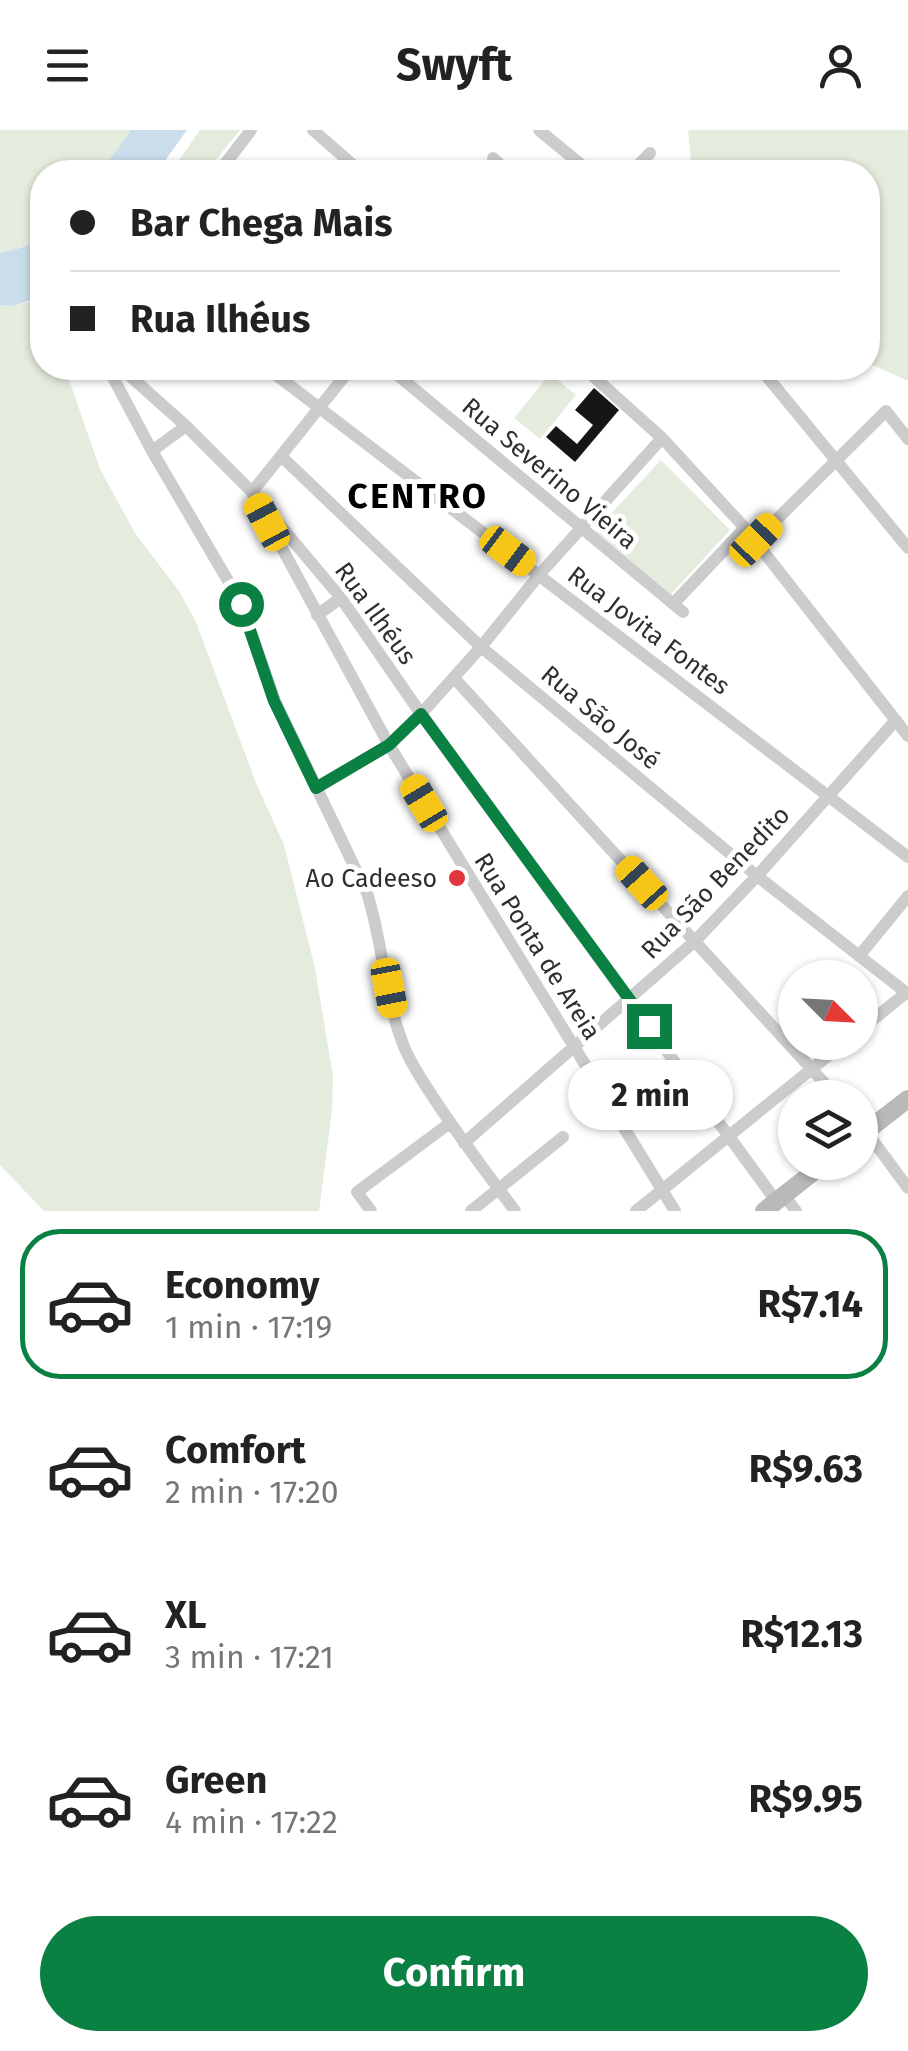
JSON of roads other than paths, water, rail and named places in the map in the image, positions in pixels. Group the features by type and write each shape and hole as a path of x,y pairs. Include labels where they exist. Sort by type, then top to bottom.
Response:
{"street":[{"path":"228,160 251,130"},
{"path":"314,130 348,160"},
{"path":"540,130 576,160"},
{"path":"643,160 650,153"},
{"path":"114,380 241,604 274,701 367,893 396,1025 413,1066 514,1211"},
{"name":"Rua Ilhéus","path":"135,380 252,492 341,598 775,1202 796,1211"},
{"name":"Rua Jovita Fontes","path":"283,380 908,858"},
{"path":"252,492 341,380"},
{"name":"Rua Severino Vieira","path":"403,380 678,608 745,528"},
{"path":"597,380 662,438 756,540 908,736"},
{"path":"770,380 908,548"},
{"path":"756,540 886,411 908,439"},
{"path":"152,451 186,426"},
{"path":"316,788 389,745 421,714 662,438"},
{"name":"Rua São José","path":"281,456 481,647 757,876 907,993"},
{"name":"Rua Ponta de Areia","path":"252,492 389,745 675,1211"},
{"path":"318,615 341,598"},
{"path":"454,678 824,1080"},
{"name":"Rua São Benedito","path":"464,1142 695,942 896,720"},
{"path":"859,956 908,896"},
{"path":"878,1016 907,993"},
{"path":"636,1211 824,1060"},
{"path":"878,1119 908,1098"},
{"path":"371,1211 357,1192 450,1123"},
{"path":"470,1211 563,1138"},
{"path":"878,1150 908,1188"},
{"path":"775,1202 803,1180"}],"water":[{"path":"131,130 187,130 166,160 110,160"},
{"path":"30,244 30,301 0,305 0,253"}],"place":[{"name":"Ao Cadeeso","path":"457,878"}],"district":[{"name":"CENTRO","path":"418,496"}]}
